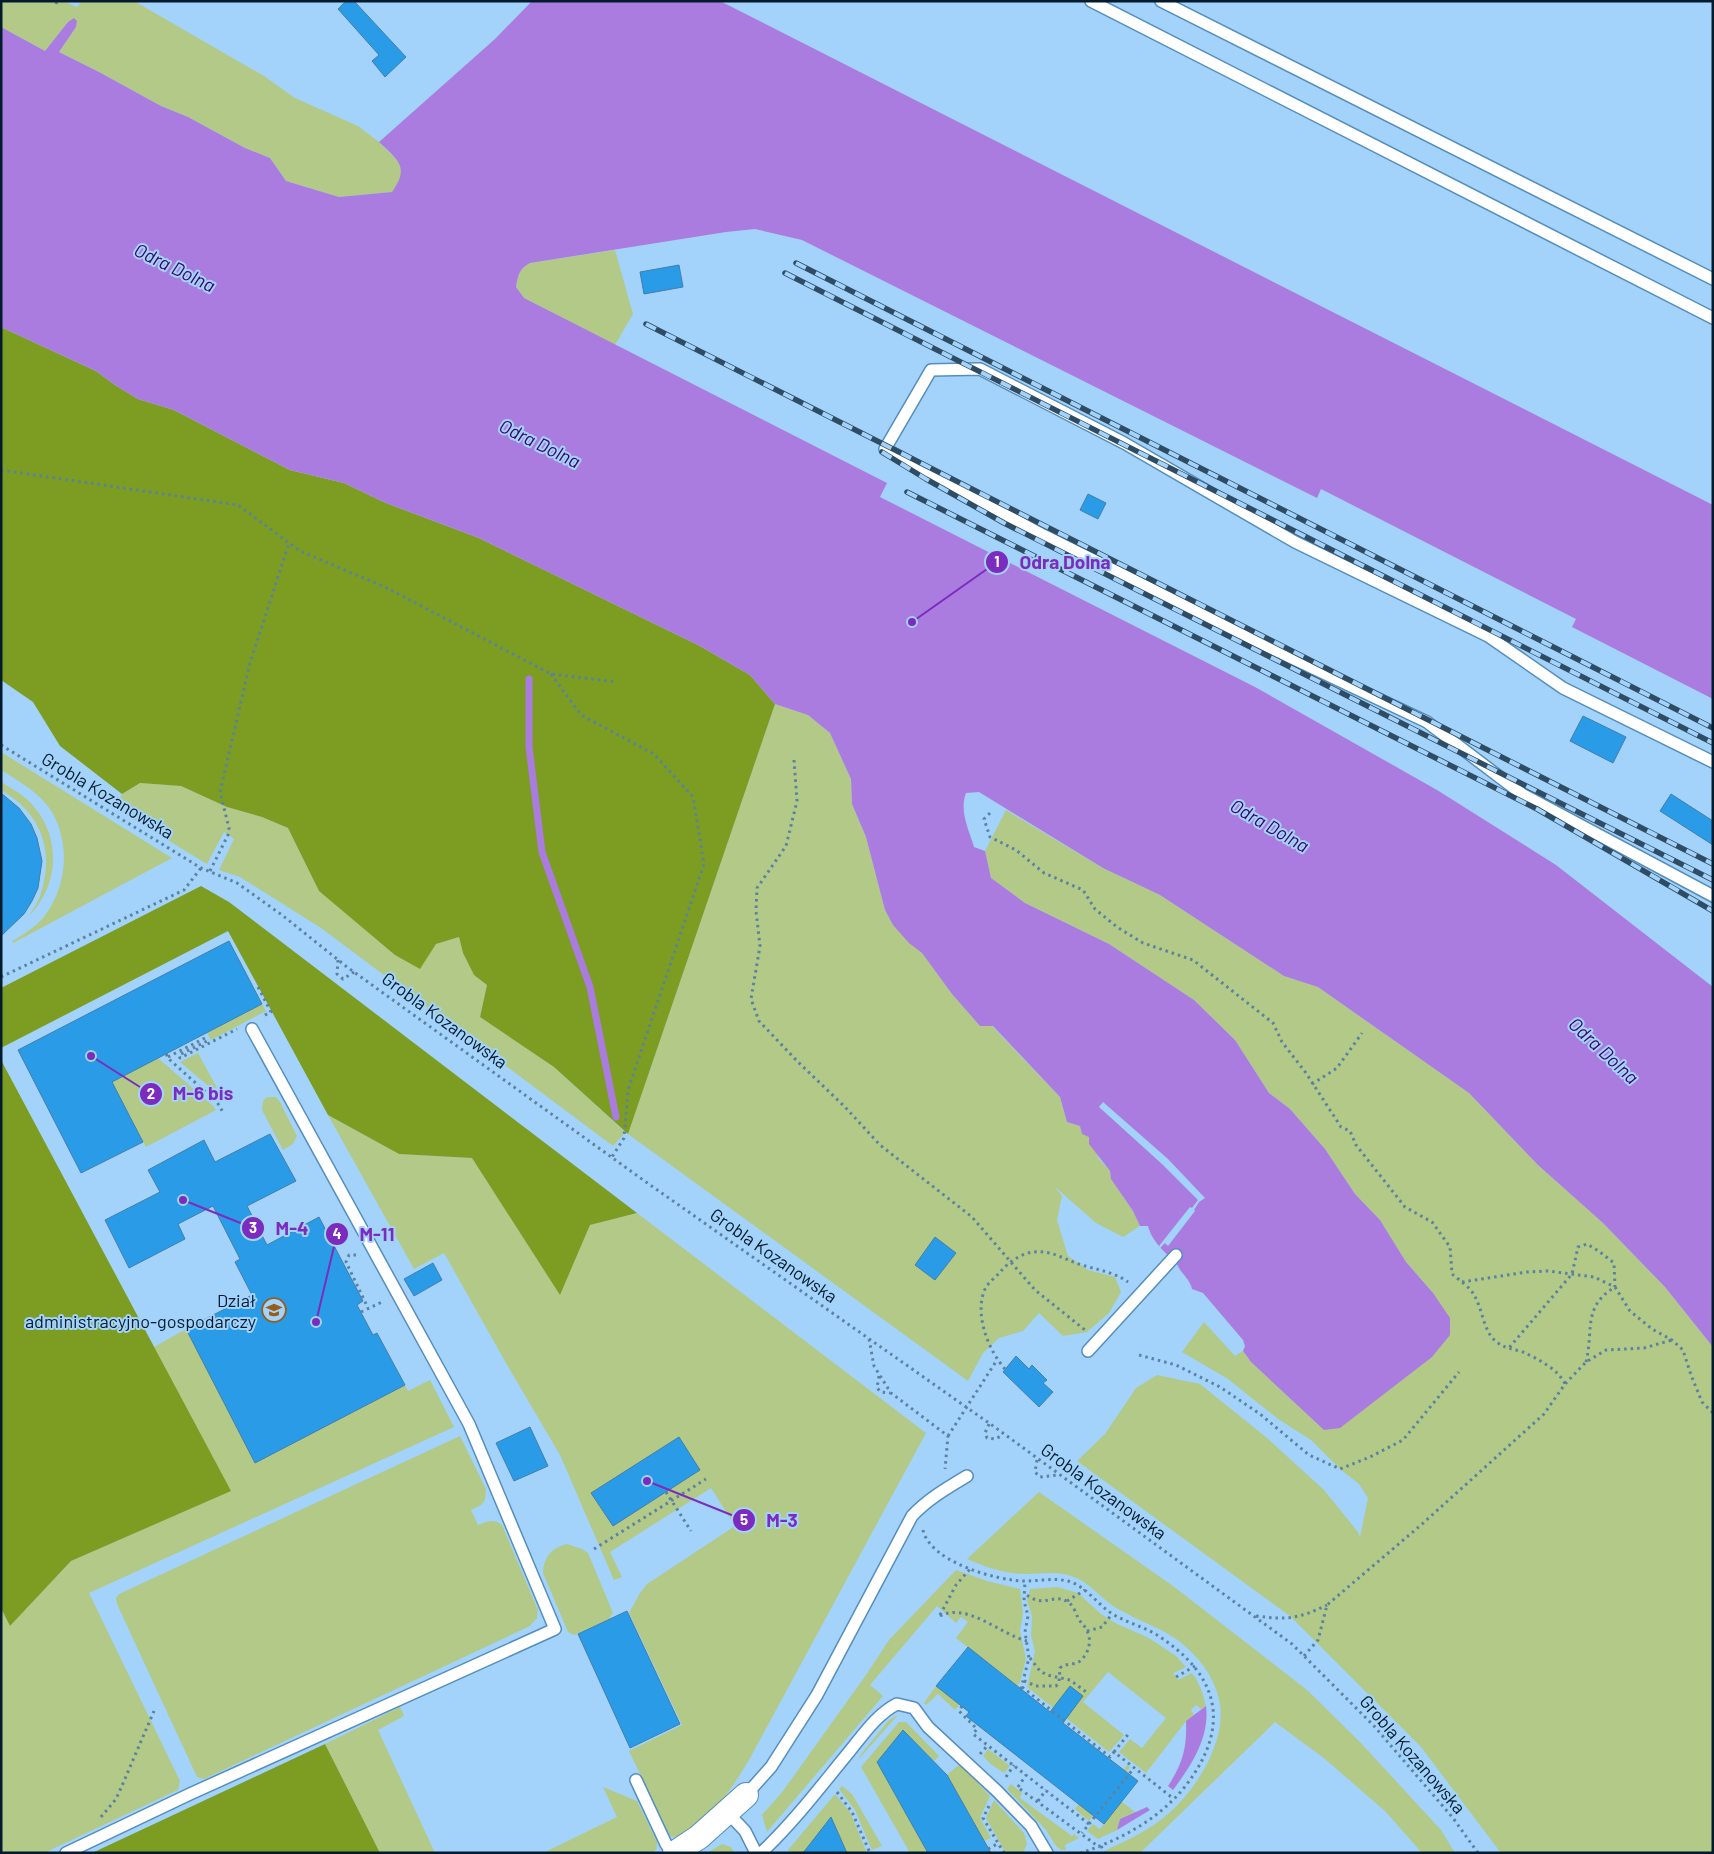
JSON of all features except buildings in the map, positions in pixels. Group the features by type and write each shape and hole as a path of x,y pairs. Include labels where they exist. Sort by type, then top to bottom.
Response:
{"street":[{"path":"674,1853 699,1837 746,1796"}],"lane":[{"path":"1091,1 1713,318"},
{"path":"1161,1 1713,279"},
{"path":"1713,762 1563,688 1488,636 1295,542 1124,443 980,369 931,370 885,449 1043,535 1262,644 1427,722 1522,794 1713,896"},
{"path":"66,1853 190,1794 557,1630 469,1424 252,1028"},
{"path":"1088,1351 1176,1255"},
{"path":"746,1796 771,1767 817,1695 912,1516 920,1507 967,1476"},
{"path":"761,1853 786,1828 868,1730 889,1708 897,1704 914,1708 928,1727 997,1791 1031,1826 1047,1853"},
{"path":"636,1780 666,1844 674,1853"},
{"path":"727,1812 745,1831 756,1853"}],"path":[{"path":"1,470 238,505 300,551 387,588 551,674 617,682"},
{"path":"210,871 228,835 229,828 220,792 248,672 289,543"},
{"path":"551,674 581,715 654,754 693,797 704,864 628,1090 624,1138 612,1157"},
{"name":"Grobla Kozanowska","path":"1,745 201,868 237,883 282,915 354,972 989,1424 1292,1644 1374,1726 1453,1818 1478,1853"},
{"path":"794,760 797,801 786,846 757,888 756,911 760,946 751,999 759,1021 880,1145 972,1218 1035,1290 1056,1309 1083,1329 1102,1336"},
{"path":"990,813 984,819 990,837 1016,850 1044,873 1083,890 1095,909 1117,927 1143,942 1193,960 1273,1023 1282,1042 1341,1127 1350,1131 1356,1144 1405,1207 1432,1222 1450,1247 1452,1274 1474,1294 1487,1329 1496,1342 1508,1349 1522,1352 1545,1364 1562,1376 1566,1384"},
{"path":"1,977 184,890 201,868"},
{"path":"338,960 337,974 343,979 354,972"},
{"path":"1312,1084 1337,1068 1362,1033"},
{"path":"214,1041 180,1058 179,1055 207,1040 205,1038 167,1055 170,1060 217,1102 224,1114"},
{"path":"1508,1349 1572,1274 1578,1247 1587,1244 1614,1264 1615,1287 1630,1311 1652,1329 1672,1340 1683,1350 1702,1402 1713,1414"},
{"path":"1005,1369 997,1360 983,1327 982,1301 987,1287 1009,1262 1033,1252 1050,1252 1079,1265 1119,1276 1141,1293"},
{"path":"358,1258 356,1255 349,1255 346,1262 368,1308"},
{"path":"1462,1283 1527,1272 1548,1271 1594,1277 1615,1287"},
{"path":"1586,1362 1590,1347 1589,1323 1597,1302 1604,1293 1615,1287"},
{"path":"361,1312 382,1302 379,1296"},
{"path":"869,1339 874,1366 891,1393 948,1436"},
{"path":"1254,1616 1281,1619 1306,1616 1328,1605 1365,1571 1421,1525 1544,1414 1566,1384 1586,1362 1606,1350 1644,1348 1672,1340"},
{"path":"1139,1355 1176,1365 1220,1387 1260,1414 1309,1455 1340,1468 1370,1457 1403,1440 1459,1372"},
{"path":"997,1360 986,1374 967,1409 948,1436 944,1478 938,1494 927,1509 923,1520 926,1538 941,1555 971,1568 1003,1578 1025,1581 1056,1580 1070,1582 1085,1590 1112,1614 1155,1634 1174,1647 1195,1666 1208,1688 1214,1710 1213,1724 1205,1754 1188,1782 1174,1799 1152,1819 1100,1846 1081,1853"},
{"path":"879,1376 877,1388 881,1392 891,1393"},
{"path":"989,1424 985,1433 987,1438 995,1439 1003,1435"},
{"path":"1037,1460 1035,1472 1040,1477 1058,1475"},
{"path":"594,1549 706,1479"},
{"path":"666,1492 691,1531"},
{"path":"971,1568 956,1585 940,1616 955,1612 966,1614 986,1622 1013,1637 1027,1641"},
{"path":"1025,1581 1024,1601 1028,1616 1025,1632 1029,1658 1022,1688 1110,1757 1130,1732"},
{"path":"1067,1601 1085,1590"},
{"path":"1024,1594 1040,1602 1060,1599 1067,1601 1087,1631 1089,1647 1077,1663 1065,1664 1060,1668 1059,1682 1056,1686 1036,1686 1024,1681"},
{"path":"1304,1656 1318,1640 1328,1605"},
{"path":"1087,1631 1102,1627 1112,1614"},
{"path":"1029,1658 1040,1671 1047,1675 1060,1676 1070,1680 1078,1684 1089,1694"},
{"path":"1176,1676 1195,1666"},
{"path":"962,1706 959,1711 977,1728 973,1734 1089,1824"},
{"path":"98,1820 116,1799 122,1788 154,1711"},
{"path":"985,1761 980,1755 988,1745"},
{"path":"1114,1752 1174,1799"},
{"path":"1082,1833 1134,1768"},
{"path":"997,1772 1100,1846 1105,1853"},
{"path":"1018,1787 1026,1774"},
{"path":"835,1789 852,1812 870,1853"},
{"path":"1038,1801 1046,1790"},
{"path":"988,1849 997,1844"}],"green space":[{"path":"1,1 63,1 77,7 82,1 134,1 264,76 295,98 358,126 379,142 399,162 402,172 399,182 392,192 339,197 286,181 270,158 245,148 188,117 161,106 59,52 76,27 77,21 74,19 68,22 45,51 1,27"},
{"path":"615,250 633,314 615,345 524,298 516,287 520,273 530,263"},
{"path":"1,327 96,371 138,399 174,410 290,470 344,483 386,503 479,538 700,646 750,675 775,704 628,1134 554,1067 480,1017 487,985 474,975 463,953 459,937 436,944 420,969 395,955 319,891 288,828 262,817 227,807 181,786 140,783 122,794 60,746 33,702 1,680"},
{"path":"775,704 808,715 830,733 851,779 852,804 866,837 885,910 893,925 922,953 952,994 980,1026 992,1026 1060,1097 1067,1122 1080,1126 1089,1137 1099,1159 1110,1171 1111,1179 1133,1211 1140,1226 1123,1237 1096,1223 1054,1186 1062,1196 1057,1220 1068,1256 1088,1270 1115,1277 1121,1292 1109,1313 1087,1332 1063,1336 1039,1313 1023,1331 999,1338 983,1353 968,1381 628,1134"},
{"path":"1,752 172,858 13,943 12,941 40,922 51,907 61,881 64,854 59,827 53,814 37,794 1,770"},
{"path":"1,782 15,790 32,804 44,821 53,849 51,878 46,892 28,917 39,899 45,877 45,847 41,834 26,809 1,790"},
{"path":"140,783 181,786 227,807 262,817 288,828 319,891 420,968 436,944 459,937 463,953 474,975 487,985 480,1017 554,1067 623,1130 623,1135 613,1146 321,928 240,877 219,870 234,839 224,832 207,864 115,808 122,794"},
{"path":"1006,810 1103,868 1160,895 1284,976 1318,987 1469,1093 1538,1165 1603,1223 1665,1287 1713,1347 1713,1853 1501,1853 1421,1747 1290,1616 1077,1461 1105,1434 1136,1388 1157,1375 1200,1384 1267,1438 1324,1490 1360,1537 1368,1498 1359,1484 1340,1469 1311,1440 1278,1419 1228,1379 1182,1352 1204,1322 1235,1356 1243,1351 1251,1362 1324,1430 1433,1293 1406,1262 1380,1220 1355,1194 1325,1149 1290,1109 1269,1093 1235,1040 1194,1000 1109,944 1025,903 991,878 985,851"},
{"path":"201,886 229,902 637,1213 590,1225 560,1295 472,1158 399,1154 328,1115 228,931 1,1048 1,988"},
{"path":"262,1004 266,1011 211,1040 207,1033"},
{"path":"198,1053 217,1088 213,1090 180,1062"},
{"path":"158,1058 216,1110 146,1147 112,1082"},
{"path":"1,1060 231,1491 71,1561 10,1626 1,1608"},
{"path":"267,1097 276,1097 280,1102 297,1136 293,1144 283,1150 262,1110 263,1101"},
{"path":"328,1115 399,1154 472,1158 560,1294 590,1225 637,1213 926,1433 749,1760 726,1795 710,1813 677,1838 670,1836 629,1751 682,1725 629,1613 647,1584 735,1526 711,1488 610,1552 622,1577 614,1580 560,1455 444,1253 414,1269"},
{"path":"186,1329 321,1428 405,1385 408,1391 430,1380 454,1427 89,1593 180,1781 178,1790 44,1853 1,1853 1,1608 10,1626 71,1561 230,1491 154,1347"},
{"path":"460,1436 486,1489 485,1500 481,1505 471,1510 478,1525 493,1521 502,1525 538,1610 537,1618 530,1626 204,1779 197,1777 117,1604 116,1598 119,1594"},
{"path":"1039,1492 1173,1586 1307,1690 1360,1742 1441,1830 1455,1853 1422,1853 1386,1812 1325,1759 1275,1722 1140,1853 1108,1853 1106,1850 1128,1840 1162,1819 1174,1809 1196,1783 1205,1768 1218,1736 1221,1720 1220,1704 1208,1672 1186,1647 1171,1635 1128,1615 1108,1602 1085,1583 1071,1576 1060,1574 1010,1573 967,1559"},
{"path":"567,1544 588,1553 613,1613 609,1619 574,1635 568,1632 543,1573 549,1554"},
{"path":"956,1570 987,1581 1020,1589 1023,1613 1020,1631 1026,1659 1020,1682 1017,1686 956,1638 968,1622 961,1617 956,1623 937,1606 870,1685 883,1696 767,1832 762,1815 783,1791 889,1640"},
{"path":"1057,1587 1078,1593 1101,1614 1115,1623 1149,1638 1176,1656 1186,1667 1173,1673 1178,1680 1192,1673 1199,1685 1206,1706 1201,1709 1196,1705 1191,1710 1194,1715 1186,1721 1146,1773 1119,1752 1130,1739 1142,1748 1166,1718 1108,1672 1083,1702 1124,1735 1109,1752 1027,1687 1035,1651 1031,1636 1032,1616 1027,1601 1030,1589"},
{"path":"936,1686 960,1704 955,1710 938,1694 926,1705 924,1703"},
{"path":"400,1707 404,1716 378,1730 435,1853 380,1853 325,1744"},
{"path":"898,1715 858,1760 889,1720"},
{"path":"899,1722 906,1722 939,1756 934,1761 903,1730 877,1762 928,1853 910,1853 861,1767"},
{"path":"325,1744 380,1853 92,1853"},
{"path":"988,1749 1010,1766 1004,1773 983,1756"},
{"path":"960,1764 990,1796 980,1818 991,1838 984,1841 947,1775"},
{"path":"1127,1765 1130,1767 1089,1821 1075,1809 1079,1804 1089,1812"},
{"path":"1011,1784 1022,1793 1020,1798 1072,1836 1074,1834 1079,1838 1065,1845 1066,1850 1061,1850 1056,1846 1046,1830 1007,1789"},
{"path":"842,1786 852,1794 882,1846 872,1850 855,1810 839,1789"},
{"path":"603,1787 637,1801 657,1842 657,1848 653,1853 543,1853 617,1817"},
{"path":"835,1794 850,1812 867,1853 847,1853 831,1818 803,1853 791,1853 788,1850"},
{"path":"994,1800 1024,1833 1027,1844 1023,1853 1005,1852 986,1818"},
{"path":"1121,1801 1135,1812 1120,1819 1117,1830 1098,1839 1087,1831 1093,1824 1100,1829"},
{"path":"722,1844 731,1847 735,1853 707,1853"}],"water":[{"path":"532,1 720,1 1713,505 1713,699 1572,627 1576,619 1321,489 1317,498 802,240 755,229 726,232 530,263 521,270 518,276 516,287 524,298 887,483 880,497 1255,687 1437,790 1556,865 1713,987 1713,1347 1665,1287 1603,1223 1538,1165 1469,1093 1318,987 1284,976 1160,895 1103,868 979,792 966,793 964,814 967,827 974,847 985,851 991,878 1025,903 1109,944 1194,1000 1235,1040 1269,1093 1290,1109 1325,1149 1355,1194 1380,1220 1406,1262 1433,1293 1450,1318 1450,1335 1432,1357 1340,1428 1324,1430 1251,1362 1243,1351 1245,1346 1243,1340 1203,1293 1192,1289 1177,1264 1182,1258 1174,1251 1169,1256 1151,1235 1148,1226 1140,1226 1133,1211 1111,1179 1110,1171 1089,1144 1089,1137 1082,1134 1080,1126 1067,1122 1060,1097 993,1026 980,1026 952,994 922,953 909,943 893,925 885,910 866,837 852,804 851,779 830,733 808,715 775,704 750,675 700,646 479,538 386,503 344,483 290,470 174,410 138,399 96,371 1,327 1,27 45,51 68,22 74,18 77,21 76,27 59,52 161,106 188,117 245,148 270,158 286,181 339,197 392,192 401,170 396,159 379,142 495,39"},
{"path":"1206,1706 1205,1729 1198,1751 1173,1790 1168,1786 1183,1755 1186,1739 1186,1721"},
{"path":"1147,1807 1150,1810 1117,1830 1120,1819"}],"pier":[{"path":"1103,1102 1168,1159 1205,1198 1199,1202 1195,1211 1168,1246 1165,1243 1160,1248 1159,1246 1190,1207 1192,1208 1198,1200 1162,1164 1099,1107"}],"waterway":[{"path":"529,679 529,747 542,852 590,987 616,1117"}],"railway":[{"path":"796,263 1713,728"},
{"path":"785,273 1713,743"},
{"path":"646,324 1713,864"},
{"path":"882,452 1004,523 1713,880"},
{"path":"907,492 1537,809 1713,911"}],"place":[{"name":"Odra Dolna","path":"912,622"},
{"name":"M-6 bis","path":"91,1056"},
{"name":"M-4","path":"183,1200"},
{"name":"Dział administracyjno-gospodarczy","path":"274,1310"},
{"name":"M-11","path":"316,1322"},
{"name":"M-3","path":"647,1481"}]}
